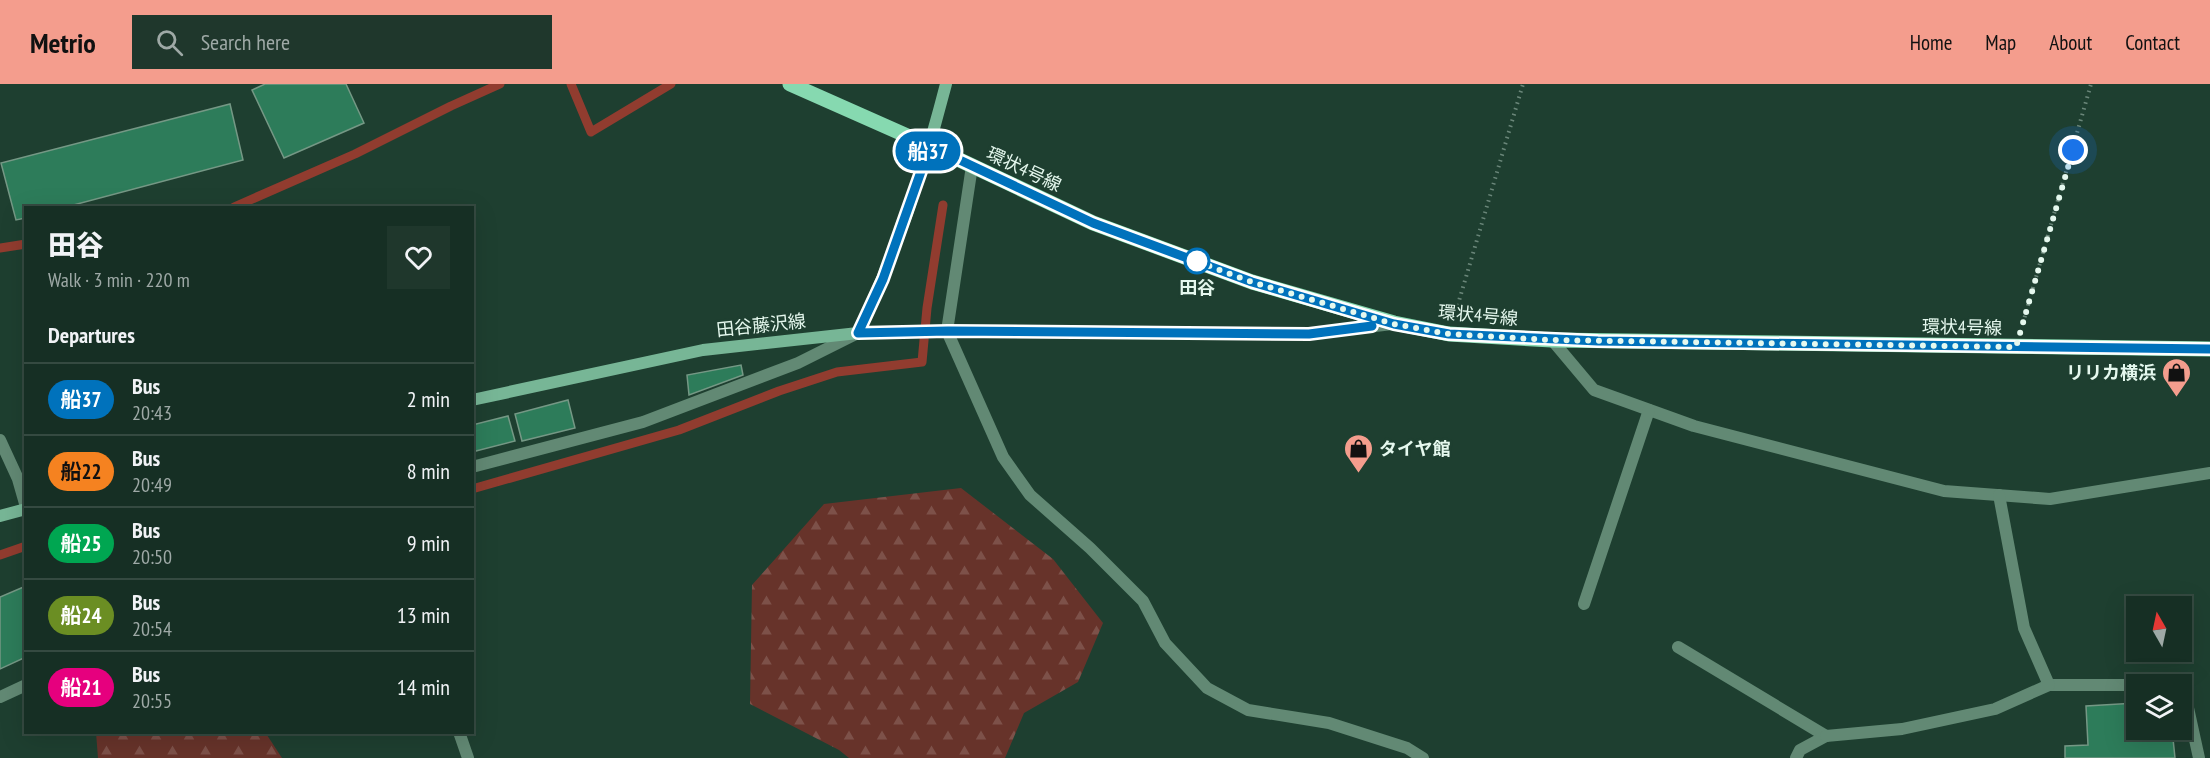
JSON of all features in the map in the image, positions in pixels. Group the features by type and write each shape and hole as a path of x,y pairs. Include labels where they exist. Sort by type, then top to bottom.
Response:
{"main road":[{"name":"環状4号線","path":"790,84 930,146 1093,223 1252,282 1394,324 1449,334 1551,340 2210,349"},
{"path":"858,333 883,279 930,146 946,84"},
{"name":"田谷藤沢線","path":"474,400 703,350 858,333"},
{"path":"0,516 24,509"}],"street":[{"path":"972,166 945,331 1004,457 1030,495 1090,549 1143,602 1165,643 1207,688 1248,710 1329,723 1407,748 1423,758"},
{"path":"474,466 643,422 798,363 858,333 945,331 1309,334 1394,324"},
{"path":"1551,340 1594,390 1694,426 1944,491 2050,499 2210,473"},
{"path":"1584,604 1649,410"},
{"path":"0,440 18,479 24,501"},
{"path":"1999,495 2025,628 2049,685"},
{"path":"1678,647 1826,736"},
{"path":"1796,758 1800,750 1826,736 1902,729 1995,709 2049,685 2126,685"},
{"path":"0,698 24,686"},
{"path":"2192,726 2199,758"},
{"path":"460,734 468,758"}],"path":[{"path":"1449,334 1523,84"},
{"path":"2016,347 2091,84"}],"green space":[{"path":"961,488 1053,559 1103,623 1078,682 1024,713 1005,758 849,758 839,750 750,704 752,585 824,504"},
{"path":"96,734 266,734 282,758 98,758"}],"building":[{"path":"265,84 346,84 364,123 284,158 252,90"},
{"path":"230,104 243,160 70,206 24,206 24,218 16,220 1,163"},
{"path":"741,365 743,375 689,395 687,375"},
{"path":"568,400 575,428 522,441 515,414"},
{"path":"508,416 515,441 474,451 474,424"},
{"path":"24,587 24,658 0,669 0,597"},
{"path":"2126,704 2126,740 2173,740 2175,758 2065,758 2065,746 2088,745 2086,706"}],"waterway":[{"path":"236,206 355,154 500,84"},
{"path":"571,84 591,132 671,84"},
{"path":"474,488 679,430 779,391 837,372 922,362 927,308 943,205"},
{"path":"0,248 24,244"},
{"path":"0,555 24,547"}],"bus line":[{"name":"船37","path":"1372,326 1309,334 948,331 858,333 883,279 930,146 1093,223 1252,282 1394,324 1449,334 1598,341 2210,349"}],"place":[{"name":"田谷","path":"1197,261"},
{"name":"リリカ横浜","path":"2177,398"},
{"name":"タイヤ館","path":"1358,474"}],"route":[{"path":"1197,261 1193,260 1252,282 1394,324 1449,334 1551,340 2016,347 2073,150"}]}
